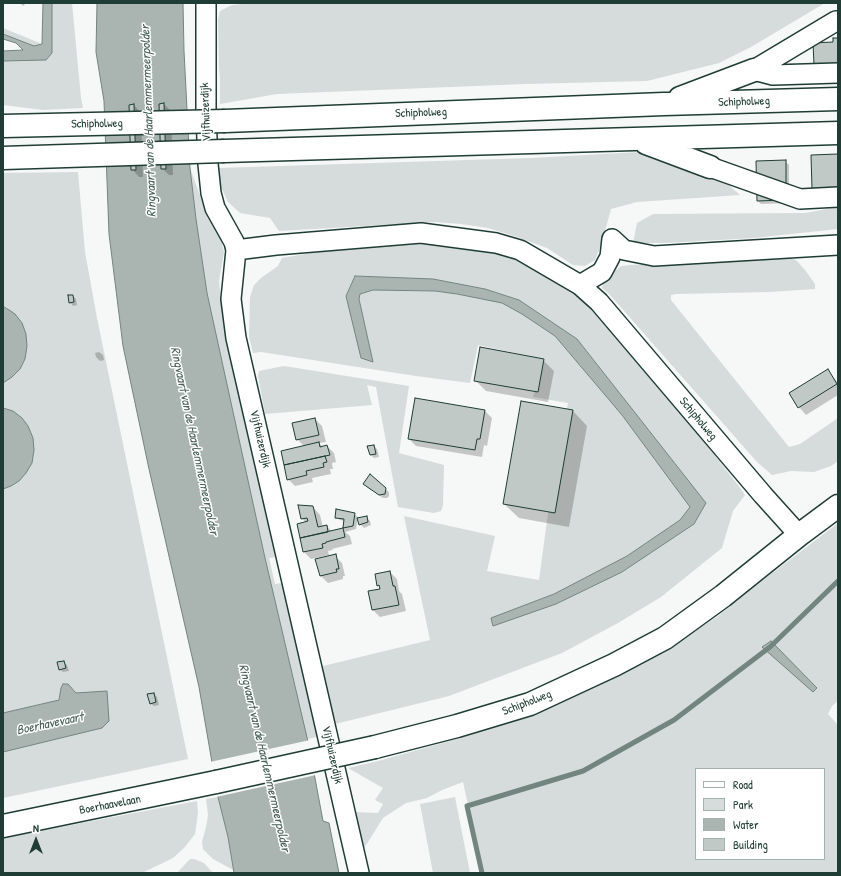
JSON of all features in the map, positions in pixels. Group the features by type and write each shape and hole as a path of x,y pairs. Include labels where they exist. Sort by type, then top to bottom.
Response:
{"main road":[{"path":"664,104 754,70"},
{"name":"Schipholweg","path":"3,126 225,121 664,104 838,99"},
{"path":"3,158 224,150 838,133"},
{"path":"633,139 710,167"},
{"name":"Schipholweg","path":"216,782 375,747 457,726 530,704 614,665 665,638 723,596 838,506"},
{"name":"Boerhaavelaan","path":"3,826 216,782"}],"street":[{"name":"Vijfhuizerdijk","path":"206,3 206,114 208,164 211,193 215,208 234,242 236,250 231,299 236,338 359,873"},
{"path":"754,70 838,21"},
{"path":"754,70 773,75 838,73"},
{"path":"710,167 800,199 838,197"},
{"name":"Schipholweg","path":"236,250 276,245 421,233 496,243 520,250 580,285 599,302 763,495 799,535"},
{"path":"580,285 602,272 610,256 612,239 624,250 654,256 838,245"}],"green space":[{"path":"52,3 72,3 83,108 43,110 3,105 3,61 46,60 52,53"},
{"path":"254,3 825,3 751,47 719,63 647,81 525,84 277,94 220,104 218,20 220,11 232,5"},
{"path":"3,28 42,44 34,46 3,34"},
{"path":"640,152 723,180 740,195 637,202 611,209 602,242 595,260 585,266 573,265 547,248 514,236 488,228 461,224 435,222 279,231 270,218 240,213 228,202 221,187 218,168 531,158"},
{"path":"190,168 209,220 220,236 224,252 219,281 222,308 277,557 269,558 275,584 282,583 317,737 307,739 265,558 207,293"},
{"path":"78,172 85,252 97,318 188,759 3,798 3,752 101,728 74,690 61,688 59,700 3,713 3,489 19,481 5,408 3,408 7,307 3,306 3,173"},
{"path":"838,207 838,229 754,238 666,243 633,243 637,223 653,214 805,213"},
{"path":"425,242 473,246 528,262 592,304 658,383 745,495 733,511 722,548 661,597 618,623 562,653 449,696 331,725 319,667 430,640 404,516 495,536 487,571 539,580 549,506 568,403 533,397 542,359 478,345 470,383 261,352 253,353 249,337 250,297 254,285 278,266 282,258 323,251 323,249","holes":["355,276 433,279 485,289 519,300 577,339 706,503 694,524 622,572 556,604 493,625 492,618 554,594 627,556 680,520 690,507 622,415 555,336 522,314 502,303 435,291 373,290 360,294 359,299 373,362 346,296"]},
{"path":"787,257 796,260 805,270 815,284 815,289 671,295 671,300 789,447 800,444 838,418 838,461 831,466 814,472 791,471 772,475 757,462 610,295 602,288 604,280 621,266"},
{"path":"284,366 409,386 399,453 444,465 443,505 441,511 434,513 398,507 376,387 367,385 372,405 265,414 258,376 259,371"},
{"path":"838,523 838,701 832,706 828,714 838,725 838,873 483,873 463,782 442,790 427,798 406,803 383,818 363,850 354,812 378,813 383,804 375,800 383,788 348,768 457,739 532,715 631,669 674,645 718,616"},
{"path":"218,797 228,837 233,870 213,859 203,849 202,842 208,815 206,799"},
{"path":"455,797 470,873 433,873 420,804"},
{"path":"197,801 198,813 195,834 184,848 173,858 142,873 3,873 3,838"},
{"path":"190,859 204,863 213,873 177,873"}],"water":[{"path":"43,3 52,3 52,53 46,60 3,61 3,51 23,50 16,43 3,39 3,34 34,46 42,44"},
{"name":"Ringvaart van de Haarlemmermeerpolder","path":"97,3 183,3 190,168 207,293 265,558 309,746 323,821 329,823 339,873 234,873 228,837 218,797 199,687 149,469 123,346 109,234 104,101 96,52"},
{"path":"355,276 433,279 485,289 519,300 577,339 706,503 694,524 622,572 556,604 493,626 491,618 554,594 627,556 680,520 690,507 622,415 555,336 522,314 502,303 435,291 373,290 360,294 359,299 373,362 361,358 346,296"},
{"path":"3,306 15,314 22,323 26,334 27,346 25,359 20,369 3,383"},
{"path":"3,408 13,411 22,418 28,426 33,438 34,450 32,463 26,473 19,481 3,489"},
{"path":"771,641 817,688 813,692 762,647"},
{"name":"Boerhavevaart","path":"63,684 68,684 76,693 107,691 109,721 102,728 3,752 3,713 59,700"}],"pier":[{"path":"310,740 316,775 216,797 210,762"}],"building":[{"path":"833,38 838,38 838,64 814,65 813,43 833,42"},
{"path":"164,103 166,169 161,169 159,104"},
{"path":"134,104 136,170 131,170 129,105"},
{"path":"838,154 838,190 812,189 811,155"},
{"path":"786,160 786,200 757,201 756,161"},
{"path":"68,295 73,295 74,302 69,303"},
{"path":"480,347 544,359 538,392 474,381"},
{"path":"828,369 837,384 798,408 789,393"},
{"path":"415,398 485,410 480,439 477,439 475,450 408,439"},
{"path":"521,401 573,410 555,513 503,504"},
{"path":"315,418 319,435 296,440 292,423"},
{"path":"319,442 320,447 327,445 330,455 284,465 281,451"},
{"path":"374,445 376,454 370,455 367,446"},
{"path":"325,456 327,462 323,463 324,467 306,471 307,475 287,480 284,465"},
{"path":"370,474 386,488 385,494 379,495 363,484"},
{"path":"298,505 313,506 318,527 327,525 328,532 300,538 297,524 308,521 307,518 301,519"},
{"path":"336,509 355,513 353,526 343,528 344,519 335,518"},
{"path":"367,516 368,522 359,525 357,518"},
{"path":"343,528 345,537 322,544 323,548 303,552 300,538"},
{"path":"336,554 339,569 336,569 337,572 320,576 315,559"},
{"path":"390,571 399,605 372,610 368,591 380,589 379,585 377,586 375,574"},
{"path":"64,661 66,668 59,670 57,662"},
{"path":"154,693 156,702 150,704 147,694"}],"waterway":[{"path":"482,873 467,806 583,771 674,720 770,647 838,581"}]}
